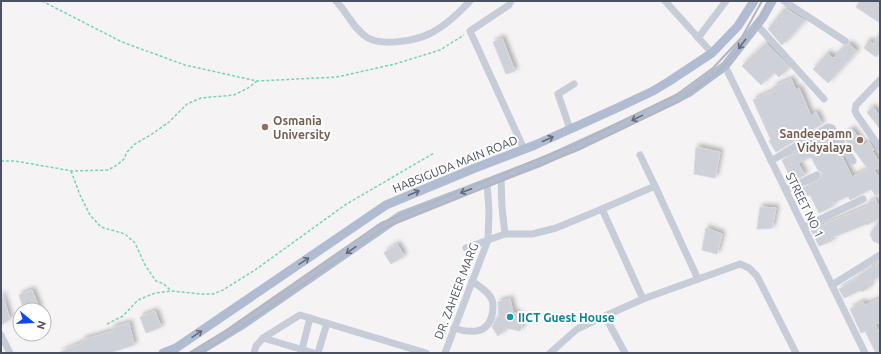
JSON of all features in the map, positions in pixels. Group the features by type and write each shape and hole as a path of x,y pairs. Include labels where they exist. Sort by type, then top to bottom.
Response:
{"main road":[{"name":"HABSIGUDA MAIN ROAD","path":"163,353 176,348 386,205 570,129 617,108 668,82 712,53 738,26 754,1"},
{"path":"196,353 242,325 400,216 501,178 624,124 688,93 725,66 757,24 772,1"},
{"path":"617,108 624,124"},
{"path":"376,212 384,227"}],"street":[{"path":"336,1 361,32 369,38 381,42 395,42 428,35 452,18 470,1"},
{"path":"511,1 509,5 470,31 524,149"},
{"path":"665,1 712,53"},
{"path":"698,38 726,1"},
{"path":"784,1 845,41"},
{"path":"757,24 824,99"},
{"name":"STREET NO 1","path":"725,66 865,353"},
{"path":"880,80 856,105 855,111 880,148"},
{"path":"570,129 558,94 574,84"},
{"path":"772,161 828,127 832,128 853,161"},
{"path":"640,155 698,279"},
{"path":"786,190 817,175"},
{"path":"501,178 505,234"},
{"path":"466,248 488,240 489,210 487,183"},
{"name":"DR. ZAHEER MARG","path":"444,353 488,240 505,234 532,234 556,228 655,186"},
{"path":"804,227 863,199"},
{"path":"602,209 643,298"},
{"path":"832,285 880,255"},
{"path":"550,353 577,329 643,298 740,264 748,268 757,276 796,353"},
{"path":"454,328 467,332 477,332 488,325 491,318 493,310 492,301 488,294 472,280"},
{"name":"DR. ZAHEER MARG","path":"254,353 256,346 263,338 298,315 426,353"},
{"path":"605,316 624,353"},
{"path":"302,349 310,318"},
{"path":"318,353 327,323"},
{"path":"1,335 10,353"},
{"path":"263,338 314,353"}],"path":[{"path":"42,1 122,42 185,66 257,81 337,77 380,68 440,50 470,31"},
{"path":"1,161 15,161 71,171 108,170 124,159 135,144 169,122 187,104 201,98 234,95 248,88 257,81"},
{"path":"107,324 123,316 138,300 155,293 171,291 212,294 223,290 255,270 345,205 434,153"},
{"path":"71,171 80,195 90,215 101,227 125,234 135,243 145,265 156,280 164,284 171,291"}],"building":[{"path":"860,1 880,1 880,23 856,7"},
{"path":"785,8 805,21 782,45 768,29"},
{"path":"880,34 880,52 876,57 864,48 869,40 873,44"},
{"path":"502,38 515,71 506,74 493,42"},
{"path":"766,43 789,67 779,77 774,72 761,85 742,66"},
{"path":"849,44 857,51 828,83 813,69 828,53 833,58"},
{"path":"791,79 796,90 799,88 811,116 816,112 822,124 776,152 769,141 771,140 753,100 775,90 773,87"},
{"path":"873,107 880,116 880,129 867,112"},
{"path":"852,129 864,145 869,142 874,150 872,151 880,163 880,166 874,170 880,179 880,193 876,196 871,189 850,200 848,196 819,213 810,195 807,196 802,188 819,180 822,176 811,157 798,163 805,175 794,181 792,178 791,179 782,160 799,152 798,151 827,133 836,150 839,148 844,156 842,157 852,177 868,169 853,149 852,150 843,136"},
{"path":"696,147 720,152 715,178 694,174"},
{"path":"875,199 880,209 880,218 867,225 866,224 831,238 832,241 819,246 811,230 868,206 867,204"},
{"path":"760,207 776,208 772,228 757,229"},
{"path":"880,219 880,244 873,241 870,234"},
{"path":"706,228 722,234 717,254 702,250"},
{"path":"397,244 404,256 391,264 384,253"},
{"path":"880,262 880,276 869,284 871,286 862,292 861,290 844,298 839,289"},
{"path":"32,290 37,302 21,302 19,295"},
{"path":"1,294 10,319 1,325"},
{"name":"IICT Guest House","path":"510,299 513,312 525,318 520,331 507,328 498,336 492,327 499,316 498,302"},
{"path":"880,299 880,322 875,324 880,334 880,353 876,353 865,331 861,333 850,309 863,302 865,305"},
{"path":"155,311 161,327 146,333 140,317"},
{"path":"129,323 134,345 109,353 59,353 83,342 82,340 113,331 112,328"}],"railway":[{"path":"189,353 225,331 381,223 575,144 676,95 713,68 742,37 762,1"},
{"path":"201,353 384,228 578,150 680,101 717,73 747,41 769,1"}],"place":[{"name":"Osmania University","path":"265,127"},
{"name":"Sandeepamn Vidyalaya","path":"860,140"},
{"name":"IICT Guest House","path":"510,317"}]}
